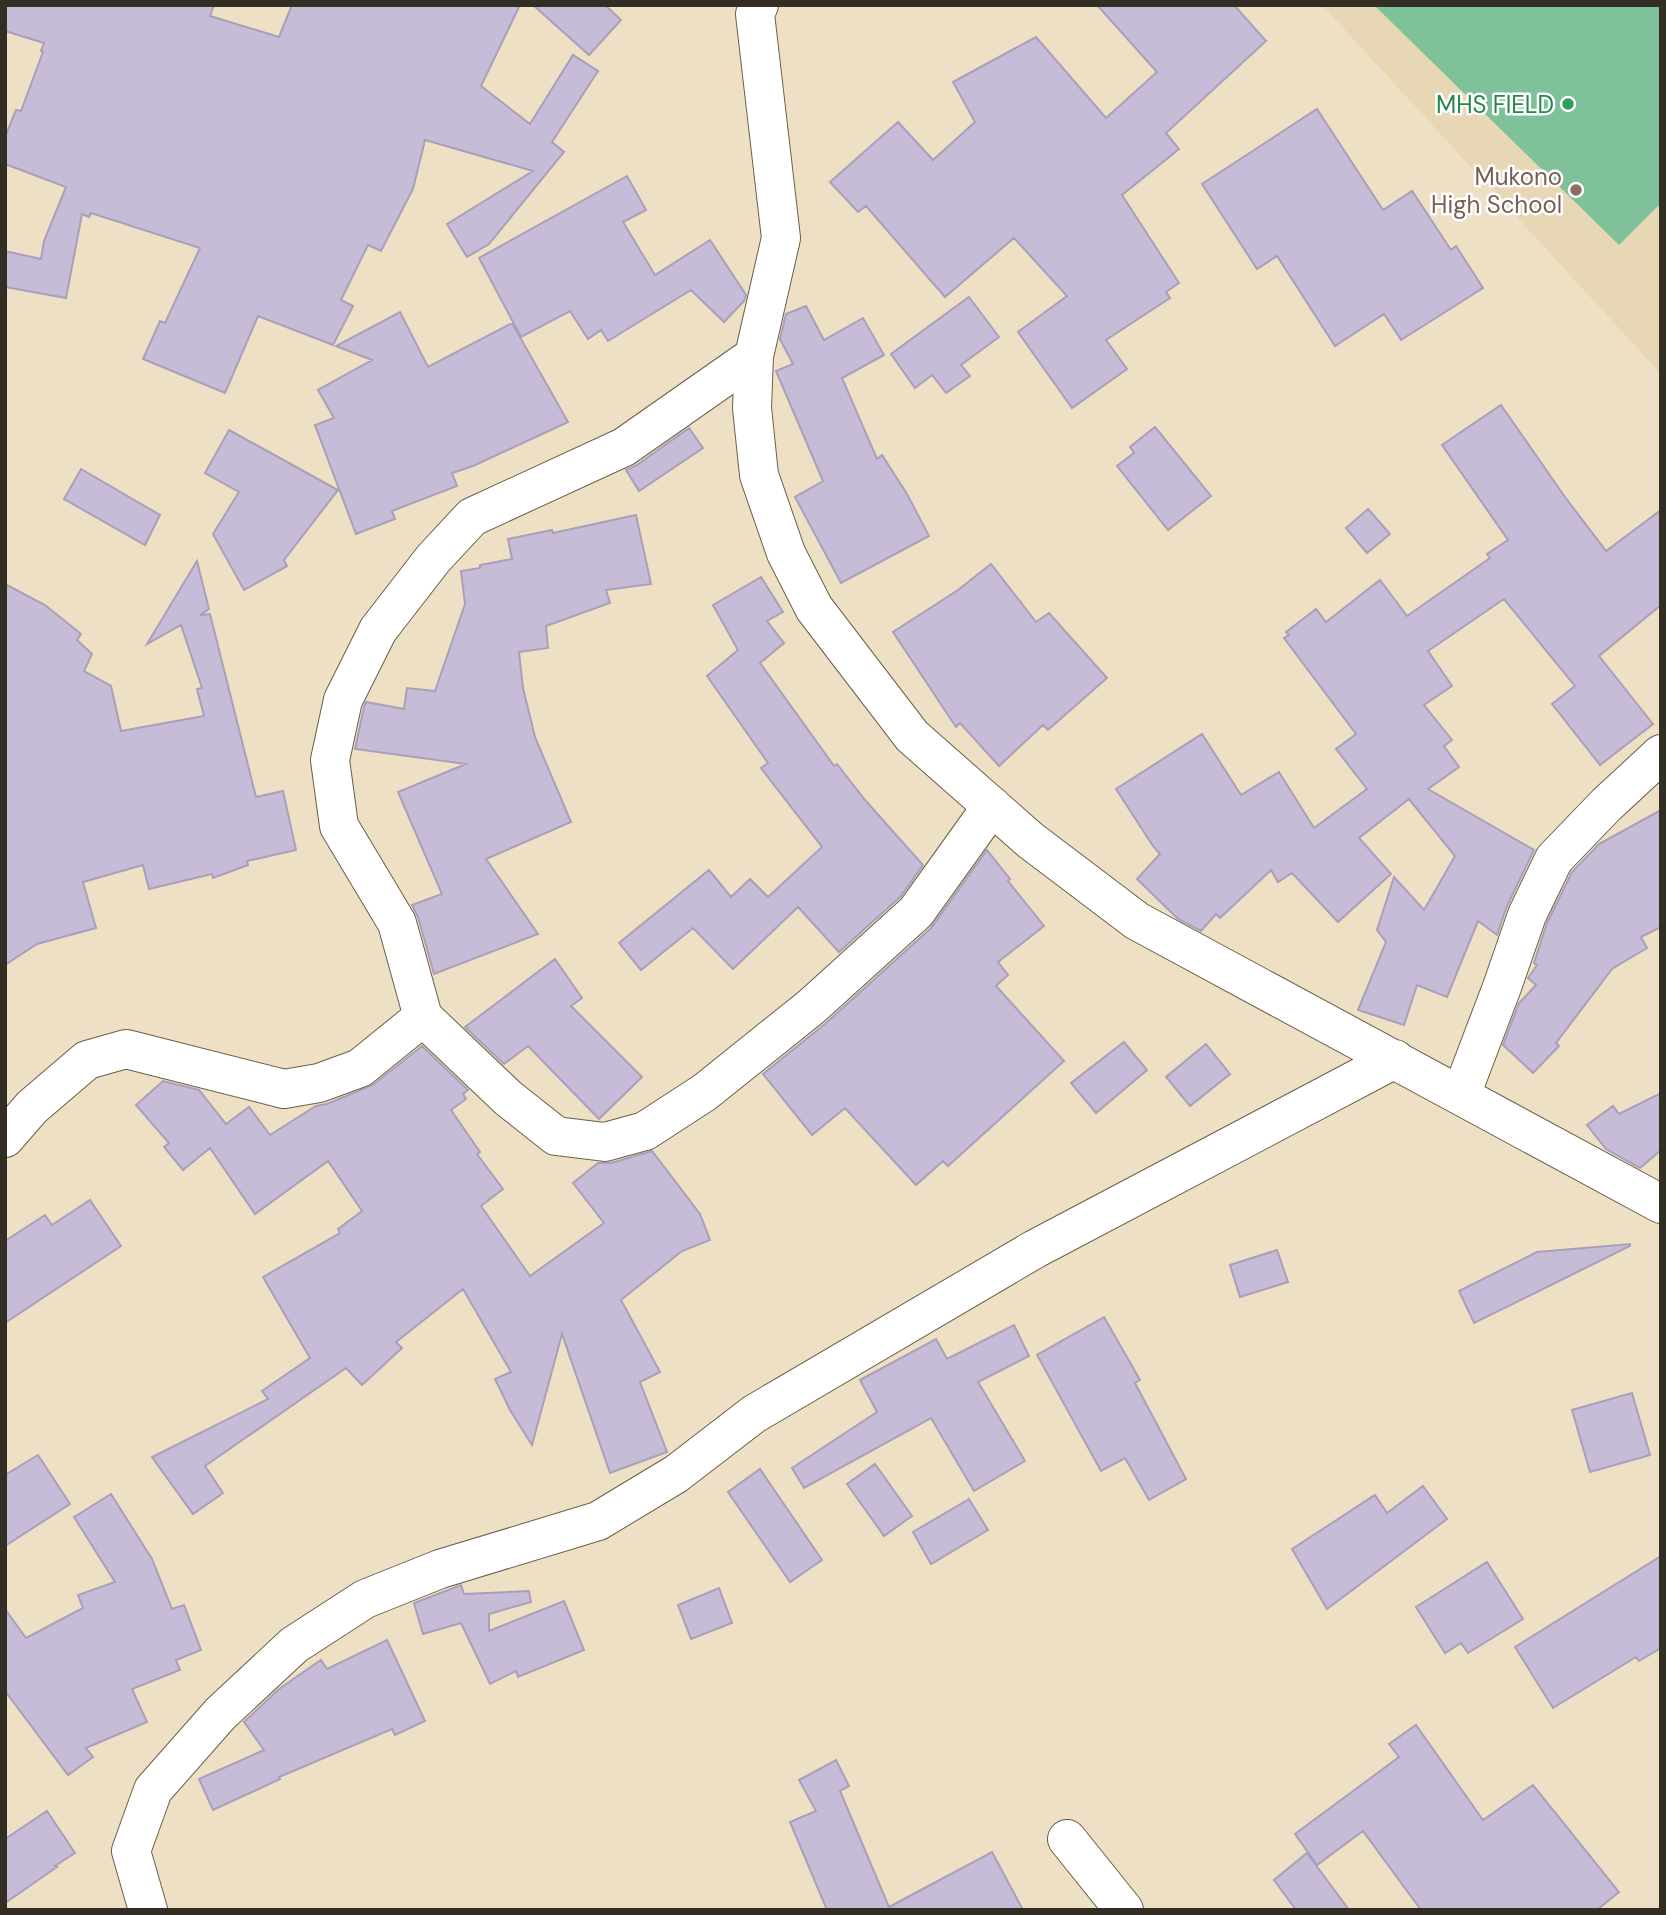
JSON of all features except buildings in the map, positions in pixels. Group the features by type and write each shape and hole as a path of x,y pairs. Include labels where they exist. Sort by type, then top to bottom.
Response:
{"street":[{"path":"759,5 755,15 781,238 754,356 752,408 759,475 786,553 814,608 912,736 1030,840 1137,920 1661,1204"},
{"path":"754,356 624,447 472,517 433,559 378,631 343,700 330,760 339,826 397,923 423,1017 508,1098 556,1136 605,1142 645,1131 705,1092 790,1024 916,912 992,806"},
{"path":"1461,1095 1527,915 1554,859 1606,805 1661,754"},
{"path":"5,1138 32,1107 87,1060 113,1052 126,1049 284,1089 319,1083 360,1068 423,1017"},
{"path":"148,1910 131,1850 153,1790 220,1714 294,1645 365,1599 440,1569 598,1521 676,1475 754,1414 1035,1249 1395,1059"},
{"path":"1067,1839 1124,1910"}],"shaded area":[{"name":"MHS FIELD","path":"1322,5 1661,5 1661,374"}],"green space":[{"name":"MHS FIELD","path":"1374,5 1661,5 1661,203 1619,245"}],"place":[{"name":"MHS FIELD","path":"1568,104"},
{"name":"Mukono High School","path":"1576,190"}]}
